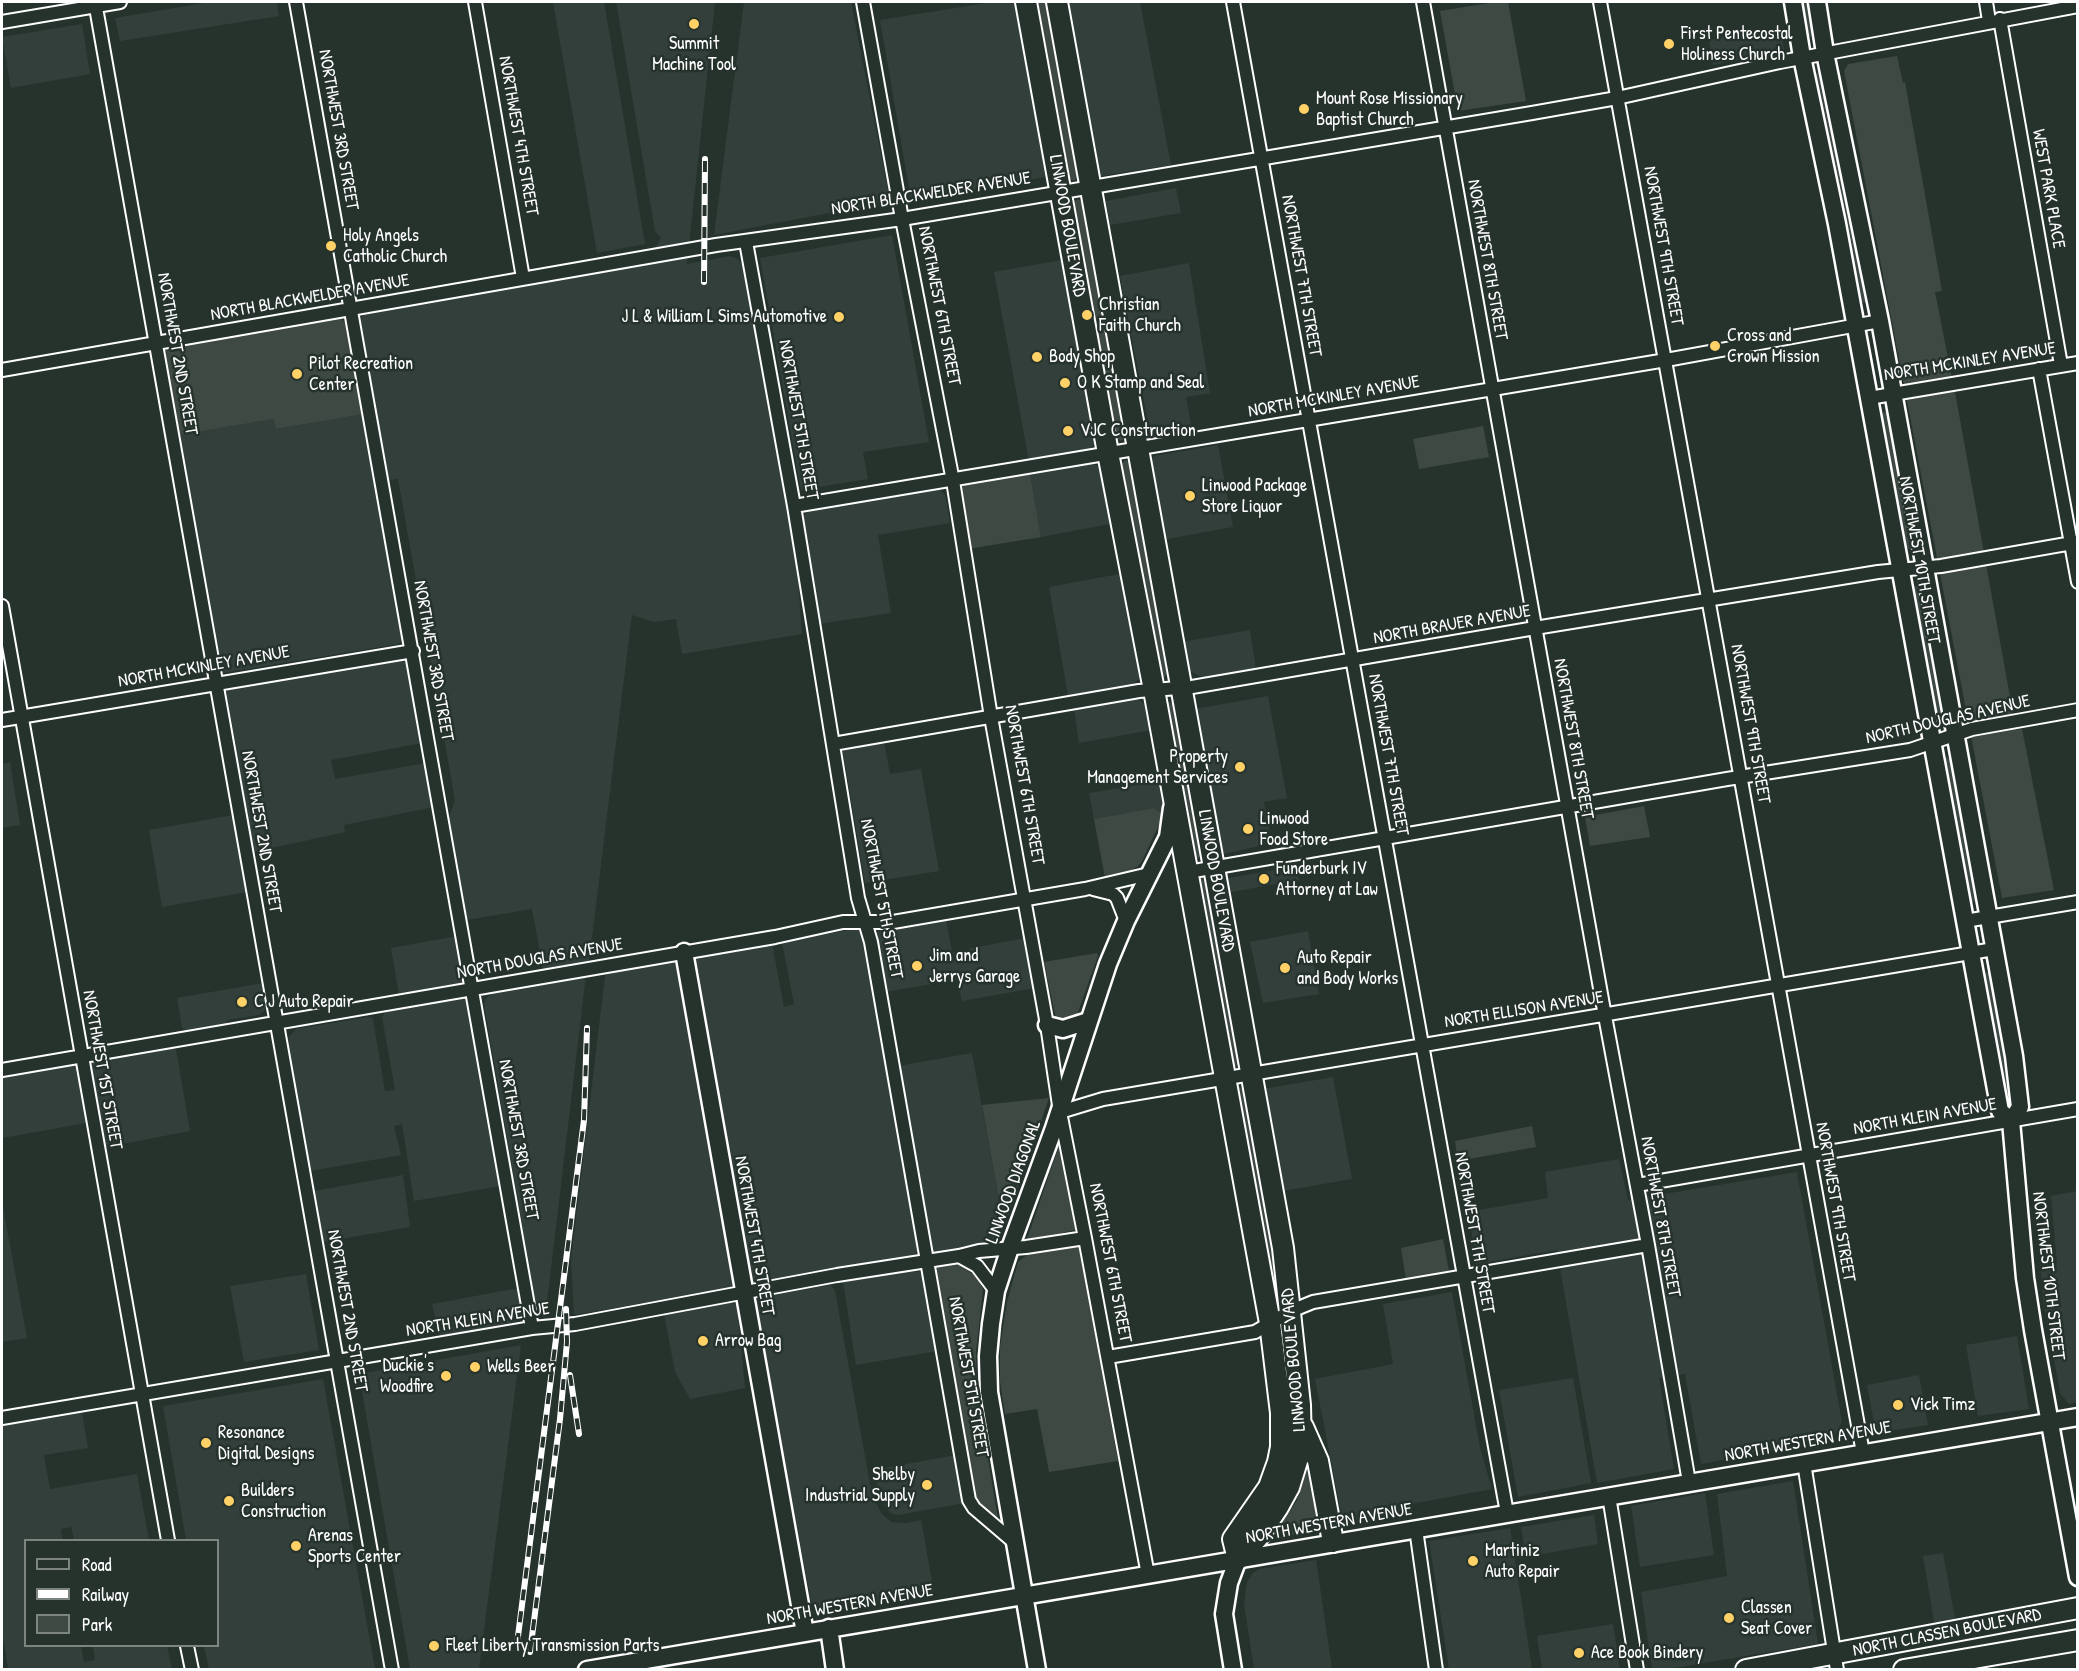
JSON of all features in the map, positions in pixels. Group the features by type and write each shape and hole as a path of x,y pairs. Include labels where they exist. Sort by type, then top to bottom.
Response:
{"main road":[{"name":"LINWOOD BOULEVARD","path":"1026,2 1270,1323 1281,1413 1281,1447 1269,1486 1233,1539 1238,1559"},
{"name":"LINWOOD BOULEVARD","path":"1058,2 1283,1248 1291,1311 1302,1424 1300,1448 1289,1486 1258,1538 1238,1559"},
{"name":"NORTHWEST 10TH STREET","path":"1793,2 1802,57 1837,224 2000,1111 2011,1121"},
{"name":"NORTHWEST 10TH STREET","path":"1817,2 1825,53 1880,321 2014,1056 2020,1107 2011,1121 2025,1278 2078,1577"},
{"name":"LINWOOD DIAGONAL","path":"1025,1595 989,1392 988,1356 996,1291 1060,1112 1108,964 1126,921 1168,837 1174,798"},
{"name":"NORTHWEST 4TH STREET","path":"684,952 805,1633"},
{"path":"1047,1025 1069,1028 1088,1021"},
{"name":"NORTH WESTERN AVENUE","path":"587,1670 2078,1417"},
{"path":"1302,1424 1318,1461 1333,1542"},
{"path":"1233,1670 1224,1614 1229,1583 1238,1559"},
{"path":"1025,1595 1037,1670"},
{"name":"NORTH CLASSEN BOULEVARD","path":"1746,1670 1836,1662 2078,1608"},
{"path":"829,1628 835,1670"},
{"name":"NORTH CLASSEN BOULEVARD","path":"1904,1670 2078,1640"}],"street":[{"path":"2,22 95,4 120,2"},
{"name":"NORTHWEST 3RD STREET","path":"296,2 532,1328"},
{"name":"NORTHWEST 4TH STREET","path":"475,2 523,278"},
{"name":"NORTHWEST 6TH STREET","path":"863,2 953,481 991,717 1047,1025 1060,1112 1148,1575"},
{"name":"NORTHWEST 7TH STREET","path":"1233,2 1507,1514"},
{"name":"NORTHWEST 8TH STREET","path":"1423,2 1689,1482"},
{"name":"NORTHWEST 9TH STREET","path":"1600,2 1863,1453"},
{"name":"WEST PARK PLACE","path":"1986,2 1994,20 2061,365"},
{"name":"NORTHWEST 2ND STREET","path":"95,4 392,1670"},
{"name":"NORTH BLACKWELDER AVENUE","path":"2,370 716,245 902,219 1446,128 1617,98 1802,57 2078,6"},
{"name":"NORTHWEST 5TH STREET","path":"746,242 794,506 858,898 871,942 969,1500 974,1508 1015,1543"},
{"name":"NORTH MCKINLEY AVENUE","path":"794,506 1666,360 1880,321"},
{"name":"NORTH MCKINLEY AVENUE","path":"1869,398 2078,363"},
{"path":"2039,369 2074,542 2078,582"},
{"name":"NORTH BRAUER AVENUE","path":"833,744 2074,542"},
{"name":"NORTHWEST 1ST STREET","path":"2,606 168,1539"},
{"name":"NORTH MCKINLEY AVENUE","path":"2,720 413,651"},
{"name":"NORTH DOUGLAS AVENUE","path":"1188,872 1383,837 1910,750 1972,729 2078,710"},
{"name":"NORTH DOUGLAS AVENUE","path":"2,1070 775,937 843,922 892,922 1085,889 1149,874"},
{"name":"NORTH DOUGLAS AVENUE","path":"1085,889 1113,894 1117,898 1126,921"},
{"path":"1965,921 2078,902"},
{"name":"NORTH ELLISON AVENUE","path":"1060,1112 1103,1099 1994,949"},
{"name":"NORTH KLEIN AVENUE","path":"1637,1185 2078,1109"},
{"name":"NORTH KLEIN AVENUE","path":"2,1418 532,1328 575,1323 928,1262 979,1251 1085,1238"},
{"path":"1108,1357 1255,1332 1291,1311 1313,1302 1648,1245"},
{"path":"960,1256 977,1266 996,1291"},
{"path":"1804,1463 1836,1662"},
{"path":"1609,1496 1637,1670"},
{"path":"1416,1529 1436,1670"},
{"path":"187,1647 192,1670"}],"shaded area":[{"path":"210,2 277,2 279,16 120,41 115,18"},
{"path":"553,2 604,2 645,244 597,253"},
{"path":"616,2 715,2 687,264 730,256 738,259 743,266 797,567 802,634 682,654 676,619 654,622 632,615 589,961 543,969 532,909 467,920 449,818 455,800 398,479 388,480 361,321 362,317 368,313 639,265 644,267 661,238 655,231"},
{"path":"744,2 851,2 889,195 886,202 714,235"},
{"path":"993,2 1015,2 1045,177 911,200 880,20"},
{"path":"1068,2 1140,2 1171,165 1100,176"},
{"path":"82,24 90,74 11,88 2,37"},
{"path":"1781,26 1784,51 1713,65 1709,40"},
{"path":"1176,188 1181,213 1110,225 1106,201"},
{"name":"J L & William L Sims Automotive","path":"892,235 929,442 863,452 868,479 801,490 760,258"},
{"path":"1062,260 1097,442 1089,449 1029,461 994,272"},
{"path":"1189,263 1210,393 1186,397 1191,424 1150,433 1120,276"},
{"path":"364,414 403,640 398,644 223,673 179,435 275,419 277,429"},
{"name":"Linwood Package Store Liquor","path":"1218,445 1233,527 1162,540 1148,464 1154,456"},
{"path":"1087,463 1101,466 1115,523 1041,537 1030,474"},
{"path":"936,489 945,495 950,523 878,535 891,613 819,624 801,522 806,513 811,510"},
{"path":"1124,573 1141,677 1131,686 1068,696 1049,587"},
{"path":"1250,630 1256,669 1204,678 1187,670 1182,642"},
{"path":"401,659 408,664 422,743 331,760 335,779 426,763 434,807 344,825 345,832 254,852 226,689"},
{"path":"1268,696 1287,798 1264,802 1272,843 1220,855 1195,709"},
{"path":"1132,699 1139,700 1146,705 1152,730 1079,743 1074,709"},
{"path":"884,742 890,774 921,769 939,871 865,883 843,752 848,748"},
{"path":"10,762 20,825 2,828 2,764"},
{"path":"1161,781 1165,805 1164,814 1153,808 1094,819 1089,793"},
{"path":"233,815 247,892 162,907 149,830"},
{"name":"Funderburk IV Attorney at Law","path":"1297,866 1299,880 1231,892 1228,878"},
{"path":"946,919 952,952 1025,938 1035,988 962,1001 957,980 884,992 875,938 877,933 882,930"},
{"path":"855,929 862,931 898,1066 972,1053 1004,1228 1000,1236 981,1246 940,1254 932,1252 915,1169 905,1171 918,1246 916,1253 908,1259 910,1271 919,1272 925,1278 937,1351 856,1365 841,1269 574,1315 571,1260 605,976 608,972 772,943 784,1007 794,1004 782,942"},
{"name":"Auto Repair and Body Works","path":"1308,931 1319,994 1263,1003 1250,942"},
{"path":"457,936 501,1186 414,1201 402,1124 394,1126 401,1155 310,1171 289,1037 296,1029 368,1017 373,1019 385,1091 395,1090 382,1017 387,1010 401,1007 391,948"},
{"path":"586,975 545,1319 537,1312 484,1004 486,998 495,992"},
{"path":"263,983 267,1004 259,1015 228,1020 226,1024 185,1031 182,1027 177,998"},
{"path":"172,1047 176,1050 190,1131 91,1150 86,1123 2,1138 2,1076"},
{"path":"1333,1077 1352,1179 1283,1191 1264,1089"},
{"path":"1619,1159 1628,1200 1797,1172 1842,1422 1832,1439 1701,1464 1685,1374 1659,1378 1674,1469 1597,1483 1557,1250 1477,1264 1468,1212 1548,1198 1545,1172"},
{"path":"403,1175 410,1227 323,1242 314,1191"},
{"path":"2077,1191 2078,1402 2069,1404 2060,1393 2043,1299 2040,1262 2051,1260 2057,1263 2051,1196"},
{"path":"2,1202 27,1338 2,1342"},
{"path":"306,1274 319,1350 244,1362 230,1286"},
{"path":"831,1285 835,1291 875,1501 881,1513 891,1522 906,1523 921,1520 934,1592 817,1611 811,1601 755,1304 760,1297"},
{"path":"519,1288 523,1312 519,1321 442,1337 439,1334 432,1304"},
{"path":"1452,1292 1480,1448 1492,1489 1411,1504 1413,1515 1347,1526 1343,1523 1315,1379 1393,1364 1383,1304"},
{"path":"730,1302 737,1305 745,1388 690,1399 675,1372 664,1314"},
{"path":"2017,1336 2029,1409 1978,1416 1966,1345"},
{"path":"521,1345 479,1669 410,1669 359,1374"},
{"name":"Vick Timz","path":"1919,1375 1928,1425 1876,1433 1867,1385"},
{"path":"1573,1378 1591,1483 1518,1497 1499,1390"},
{"path":"323,1379 375,1669 209,1669 204,1647 219,1647 219,1539 186,1539 163,1406"},
{"path":"82,1413 88,1448 44,1455 50,1489 137,1474 149,1539 74,1539 71,1527 61,1529 63,1539 24,1539 24,1647 81,1647 84,1662 95,1660 93,1647 167,1647 172,1669 8,1669 2,1630 2,1426"},
{"path":"956,1455 965,1503 898,1515 886,1508 879,1495 874,1470"},
{"name":"Classen Seat Cover","path":"1793,1481 1818,1644 1668,1669 1652,1669 1641,1592 1727,1576 1717,1494"},
{"path":"1705,1493 1714,1555 1640,1567 1631,1506"},
{"path":"1594,1515 1598,1544 1526,1557 1521,1527"},
{"path":"1510,1528 1532,1669 1449,1669 1429,1541"},
{"path":"1943,1553 1955,1619 1934,1622 1923,1556"},
{"path":"1316,1560 1332,1669 1254,1669 1244,1604 1247,1582 1259,1569"},
{"name":"Ace Book Bindery","path":"1613,1624 1620,1669 1542,1669 1537,1636"}],"green space":[{"path":"1038,2 1046,2 1077,176 1073,181 1069,177"},
{"path":"1508,2 1526,101 1458,111 1440,11"},
{"path":"1800,2 1810,2 1815,31 1810,37 1807,37"},
{"path":"1897,56 1903,83 1905,82 1942,291 1935,292 2016,730 2022,729 2054,890 2002,898 1844,71 1848,64"},
{"path":"1818,72 1823,77 1869,297 1864,303 1859,299 1813,78"},
{"path":"1077,199 1082,201 1125,437 1121,441 1117,438 1074,203"},
{"path":"340,318 348,328 364,414 276,429 274,419 179,435 166,348"},
{"path":"1884,412 1890,415 1913,543 1909,549 1903,545 1880,417"},
{"path":"1483,426 1489,457 1419,469 1413,439"},
{"path":"1126,460 1130,463 1167,674 1164,677 1159,673 1121,464"},
{"path":"1030,474 1041,537 968,549 959,486"},
{"path":"1915,586 1920,587 1944,713 1940,718 1936,717 1912,592"},
{"path":"1167,701 1173,704 1201,856 1197,859 1194,859 1165,704"},
{"path":"1947,757 1952,760 1977,898 1972,903 1969,902 1943,761"},
{"path":"1644,806 1650,837 1590,846 1585,817"},
{"path":"1153,808 1164,814 1142,861 1127,873 1105,878 1094,819"},
{"path":"1201,878 1205,882 1238,1064 1234,1069 1232,1069 1198,881"},
{"path":"1097,953 1098,956 1077,1015 1068,1023 1056,1019 1044,962"},
{"path":"1986,972 1991,974 2007,1060 2011,1102 2009,1103 1983,975"},
{"path":"1240,1087 1243,1090 1272,1251 1276,1307 1236,1088"},
{"path":"1049,1098 1021,1179 1004,1228 982,1105"},
{"path":"1532,1126 1536,1147 1458,1161 1455,1141"},
{"path":"1059,1146 1061,1146 1078,1229 1026,1242"},
{"path":"1443,1239 1449,1271 1406,1279 1401,1248"},
{"path":"1079,1247 1118,1461 1049,1472 1037,1409 1005,1414 1000,1381 1000,1347 1007,1302 1018,1262 1027,1255"},
{"path":"958,1264 977,1277 983,1289 976,1352 977,1393 998,1519 979,1507 975,1499 934,1272 938,1267"},
{"path":"1310,1461 1322,1526 1320,1530 1276,1538 1276,1532 1297,1500"}],"railway":[{"path":"704,282 705,159"},
{"path":"517,1644 584,1120 587,1028"},
{"path":"530,1652 560,1419 567,1342 566,1309"},
{"path":"570,1375 579,1434"}],"place":[{"name":"Summit Machine Tool","path":"694,24"},
{"name":"First Pentecostal Holiness Church","path":"1669,44"},
{"name":"Mount Rose Missionary Baptist Church","path":"1304,109"},
{"name":"Holy Angels Catholic Church","path":"331,246"},
{"name":"Christian Faith Church","path":"1087,315"},
{"name":"J L & William L Sims Automotive","path":"839,317"},
{"name":"Cross and Crown Mission","path":"1715,346"},
{"name":"Body Shop","path":"1037,357"},
{"name":"Pilot Recreation Center","path":"297,374"},
{"name":"O K Stamp and Seal","path":"1065,383"},
{"name":"VJC Construction","path":"1068,431"},
{"name":"Linwood Package Store Liquor","path":"1190,496"},
{"name":"Property Management Services","path":"1240,767"},
{"name":"Linwood Food Store","path":"1248,829"},
{"name":"Funderburk IV Attorney at Law","path":"1264,879"},
{"name":"Jim and Jerrys Garage","path":"917,966"},
{"name":"Auto Repair and Body Works","path":"1285,968"},
{"name":"C J Auto Repair","path":"242,1002"},
{"name":"Arrow Bag","path":"703,1341"},
{"name":"Wells Beer","path":"475,1367"},
{"name":"Duckie's Woodfire","path":"446,1376"},
{"name":"Vick Timz","path":"1898,1405"},
{"name":"Resonance Digital Designs","path":"206,1443"},
{"name":"Shelby Industrial Supply","path":"927,1485"},
{"name":"Builders Construction","path":"229,1501"},
{"name":"Arenas Sports Center","path":"296,1546"},
{"name":"Martiniz Auto Repair","path":"1473,1561"},
{"name":"Classen Seat Cover","path":"1729,1618"},
{"name":"Fleet Liberty Transmission Parts","path":"434,1646"},
{"name":"Ace Book Bindery","path":"1579,1653"}]}
